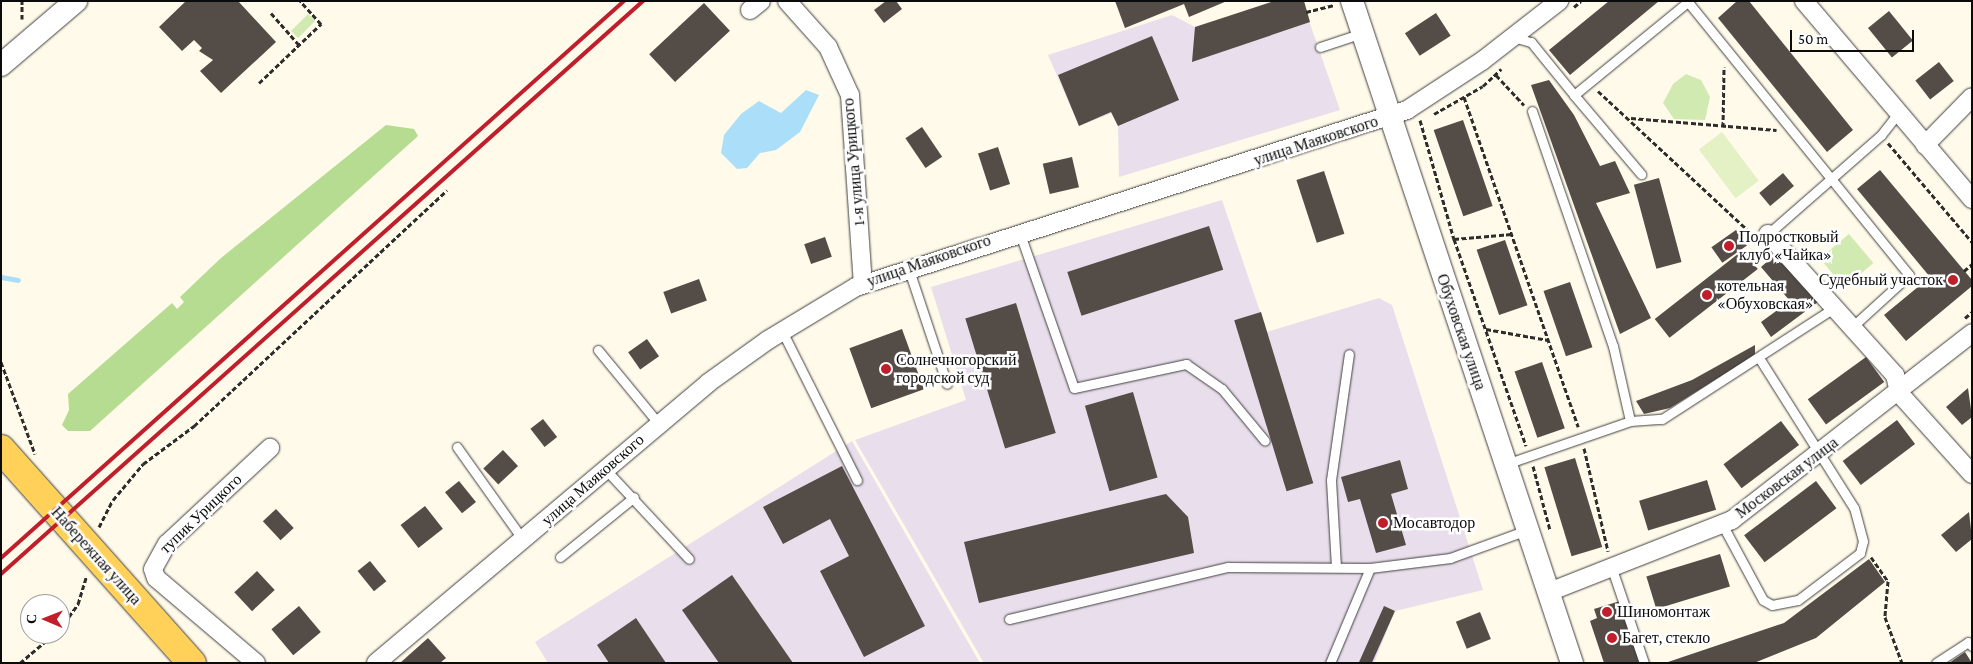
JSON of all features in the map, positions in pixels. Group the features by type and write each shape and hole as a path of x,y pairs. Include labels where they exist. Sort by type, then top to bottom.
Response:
{"main road":[{"name":"Набережная улица","path":"4,459 192,663"}],"street":[{"path":"1,65 76,1"},
{"name":"1-я улица Урицкого","path":"788,1 828,47 850,94 863,284"},
{"name":"улица Маяковского","path":"376,663 607,471 658,424 782,331 863,284 908,267 1019,231 1407,110 1514,37 1559,1"},
{"path":"1804,1 1972,199"},
{"name":"Обуховская улица","path":"1347,2 1365,32 1388,117 1572,663"},
{"path":"1925,145 1972,97"},
{"path":"1770,235 1895,375 1899,393 1972,474"},
{"name":"Московская улица","path":"1549,592 1612,569 1722,524 1817,456 1899,393 1972,333"},
{"name":"тупик Урицкого","path":"256,663 156,578 153,569 167,544 270,448"}],"lane":[{"path":"1577,93 1688,2 1830,180 1909,275 1852,327"},
{"path":"1320,47 1365,32"},
{"path":"1514,37 1531,42 1577,93 1641,174"},
{"path":"1532,111 1613,346 1630,421"},
{"path":"1770,235 1881,135 1899,112"},
{"path":"1019,231 1074,388 1186,364 1222,389 1265,440"},
{"path":"908,267 947,384"},
{"path":"1506,464 1630,421 1662,419 1835,308"},
{"path":"782,331 857,480"},
{"path":"598,350 658,424"},
{"path":"1336,567 1331,480 1349,354"},
{"path":"1722,524 1763,600 1772,605 1798,600 1861,548 1854,508 1817,456 1759,358"},
{"path":"457,447 523,540"},
{"path":"607,471 634,497 689,559"},
{"path":"560,557 634,497"},
{"path":"1009,619 1228,568 1370,568 1450,558 1527,530"},
{"path":"1330,663 1370,568"},
{"path":"1612,569 1644,663"},
{"path":"1936,663 1968,642 1972,646"}],"path":[{"path":"22,1 22,19"},
{"path":"259,84 321,24 300,1"},
{"path":"1306,12 1347,2"},
{"path":"271,13 299,45"},
{"path":"1723,127 1724,48"},
{"path":"1496,74 1532,111"},
{"path":"1577,93 1603,91 1760,242 1770,235"},
{"path":"1464,97 1582,438 1612,569"},
{"path":"1410,118 1422,121 1454,238 1530,456 1553,540"},
{"path":"1631,118 1723,127 1791,131"},
{"path":"1881,135 1972,242"},
{"path":"101,524 113,500 148,460 194,426 447,190"},
{"path":"1454,238 1512,234"},
{"path":"1964,271 1972,264"},
{"path":"1485,328 1548,340"},
{"path":"1,362 37,464"},
{"path":"1861,548 1888,581 1885,617 1902,663"},
{"path":"70,619 84,584"},
{"path":"20,663 42,644"}],"shaded area":[{"path":"1268,4 1306,12 1340,110 1119,177 1118,127 1112,113 1079,126 1048,55 1172,15 1195,27"},
{"path":"1222,200 1267,332 1379,298 1392,305 1483,590 1395,611 1374,663 984,663 855,440 966,400 931,287"},
{"path":"852,441 980,663 548,663 535,642"}],"green space":[{"path":"308,14 315,21 298,38 291,31"},
{"path":"1686,74 1701,80 1710,97 1705,120 1674,119 1663,103 1673,84"},
{"path":"386,125 414,129 418,136 90,431 68,431 62,425 69,410 68,394 172,303 177,309 184,302 180,297 221,258"},
{"path":"1722,132 1759,181 1736,198 1699,149"},
{"path":"1849,234 1873,263 1844,288 1820,258"}],"water":[{"path":"806,90 819,95 800,132 776,150 760,153 747,168 737,169 721,153 724,135 741,114 759,101 781,113"}],"building":[{"path":"186,1 238,1 276,42 221,93 200,71 213,60 199,51 202,48 194,40 182,51 159,27"},
{"path":"886,1 896,1 902,9 884,23 874,10"},
{"path":"1115,1 1227,1 1189,17 1184,4 1125,28"},
{"path":"1274,1 1304,1 1310,22 1192,62 1195,27"},
{"path":"1609,1 1659,1 1570,75 1549,50"},
{"path":"1737,1 1749,1 1853,130 1827,152 1718,18"},
{"path":"704,3 730,31 675,82 649,54"},
{"path":"1889,11 1913,41 1892,58 1868,28"},
{"path":"1436,13 1451,36 1420,56 1405,33"},
{"path":"1152,36 1179,100 1118,126 1111,112 1079,126 1058,75"},
{"path":"1939,62 1954,81 1930,99 1915,80"},
{"path":"1549,80 1574,115 1600,166 1615,161 1630,193 1596,203 1651,318 1620,334 1531,85"},
{"path":"1463,120 1493,206 1463,216 1434,130"},
{"path":"922,127 942,157 926,168 905,138"},
{"path":"998,147 1010,184 990,191 978,153"},
{"path":"1072,157 1079,187 1050,194 1043,164"},
{"path":"1880,170 1972,280 1972,286 1906,341 1884,315 1930,277 1857,189"},
{"path":"1324,171 1344,234 1317,243 1296,180"},
{"path":"1783,173 1794,186 1770,206 1759,193"},
{"path":"1659,178 1682,262 1656,269 1634,185"},
{"path":"1209,226 1223,270 1082,316 1067,272"},
{"name":"Подростковый клуб «Чайка»","path":"1736,230 1747,246 1722,263 1711,247"},
{"path":"825,237 832,257 811,264 804,244"},
{"path":"1505,240 1527,305 1499,315 1477,250"},
{"name":"котельная «Обуховская»","path":"1743,250 1758,269 1670,338 1655,319"},
{"path":"1777,253 1818,302 1771,337 1761,322 1790,301 1761,267"},
{"path":"699,279 707,301 671,314 663,292"},
{"path":"1570,282 1592,347 1566,356 1544,291"},
{"path":"1016,303 1056,433 1005,449 965,318"},
{"path":"1261,312 1313,483 1287,491 1234,320"},
{"name":"Солнечногорский городской суд","path":"902,329 924,389 871,408 849,348"},
{"path":"647,339 659,356 640,369 628,352"},
{"path":"1755,345 1755,355 1670,408 1644,414 1636,401 1692,380"},
{"path":"1866,357 1884,382 1826,424 1808,399"},
{"path":"1542,362 1565,428 1537,438 1515,371"},
{"path":"1968,388 1972,417 1962,425 1946,407"},
{"path":"1133,392 1158,478 1109,491 1085,406"},
{"path":"543,419 557,437 545,447 530,429"},
{"path":"1897,420 1915,444 1861,485 1843,461"},
{"path":"1781,421 1799,445 1742,488 1723,464"},
{"path":"503,450 518,466 498,485 483,468"},
{"path":"1575,458 1602,547 1572,556 1544,467"},
{"name":"Мосавтодор","path":"1400,460 1408,489 1391,494 1406,545 1376,553 1360,499 1348,502 1341,477"},
{"path":"842,466 925,626 864,657 820,571 849,556 830,519 783,544 763,507"},
{"path":"1707,480 1716,510 1648,530 1639,501"},
{"path":"459,481 476,502 462,513 445,492"},
{"path":"1816,481 1836,508 1765,562 1744,535"},
{"path":"1166,494 1188,517 1194,553 979,603 964,542"},
{"path":"425,506 443,529 418,548 401,525"},
{"path":"276,509 294,528 281,540 263,521"},
{"path":"1969,512 1972,539 1956,552 1941,535"},
{"path":"1720,554 1730,587 1656,609 1646,577"},
{"path":"1869,559 1885,582 1816,638 1754,663 1665,663 1784,623"},
{"path":"370,561 386,581 374,591 358,571"},
{"path":"257,571 275,590 252,611 234,592"},
{"path":"732,575 793,663 719,663 682,610"},
{"path":"1620,601 1641,663 1604,663 1590,621 1597,618 1594,609"},
{"path":"299,606 321,632 293,655 271,629"},
{"path":"1384,606 1395,611 1372,663 1359,662"},
{"path":"1480,612 1491,639 1467,649 1456,622"},
{"path":"636,618 666,663 609,663 597,645"},
{"path":"428,638 446,658 440,663 400,663"},
{"path":"1965,652 1972,663 1949,663"}],"waterway":[{"path":"1,277 18,280"}],"railway":[{"path":"1,558 624,1"},
{"path":"1,574 643,1"}],"place":[{"name":"Подростковый клуб «Чайка»","path":"1729,246"},
{"name":"Судебный участок","path":"1953,280"},
{"name":"котельная «Обуховская»","path":"1707,295"},
{"name":"Солнечногорский городской суд","path":"886,369"},
{"name":"Мосавтодор","path":"1383,523"},
{"name":"Шиномонтаж","path":"1607,612"},
{"name":"Багет, стекло","path":"1612,638"}]}
